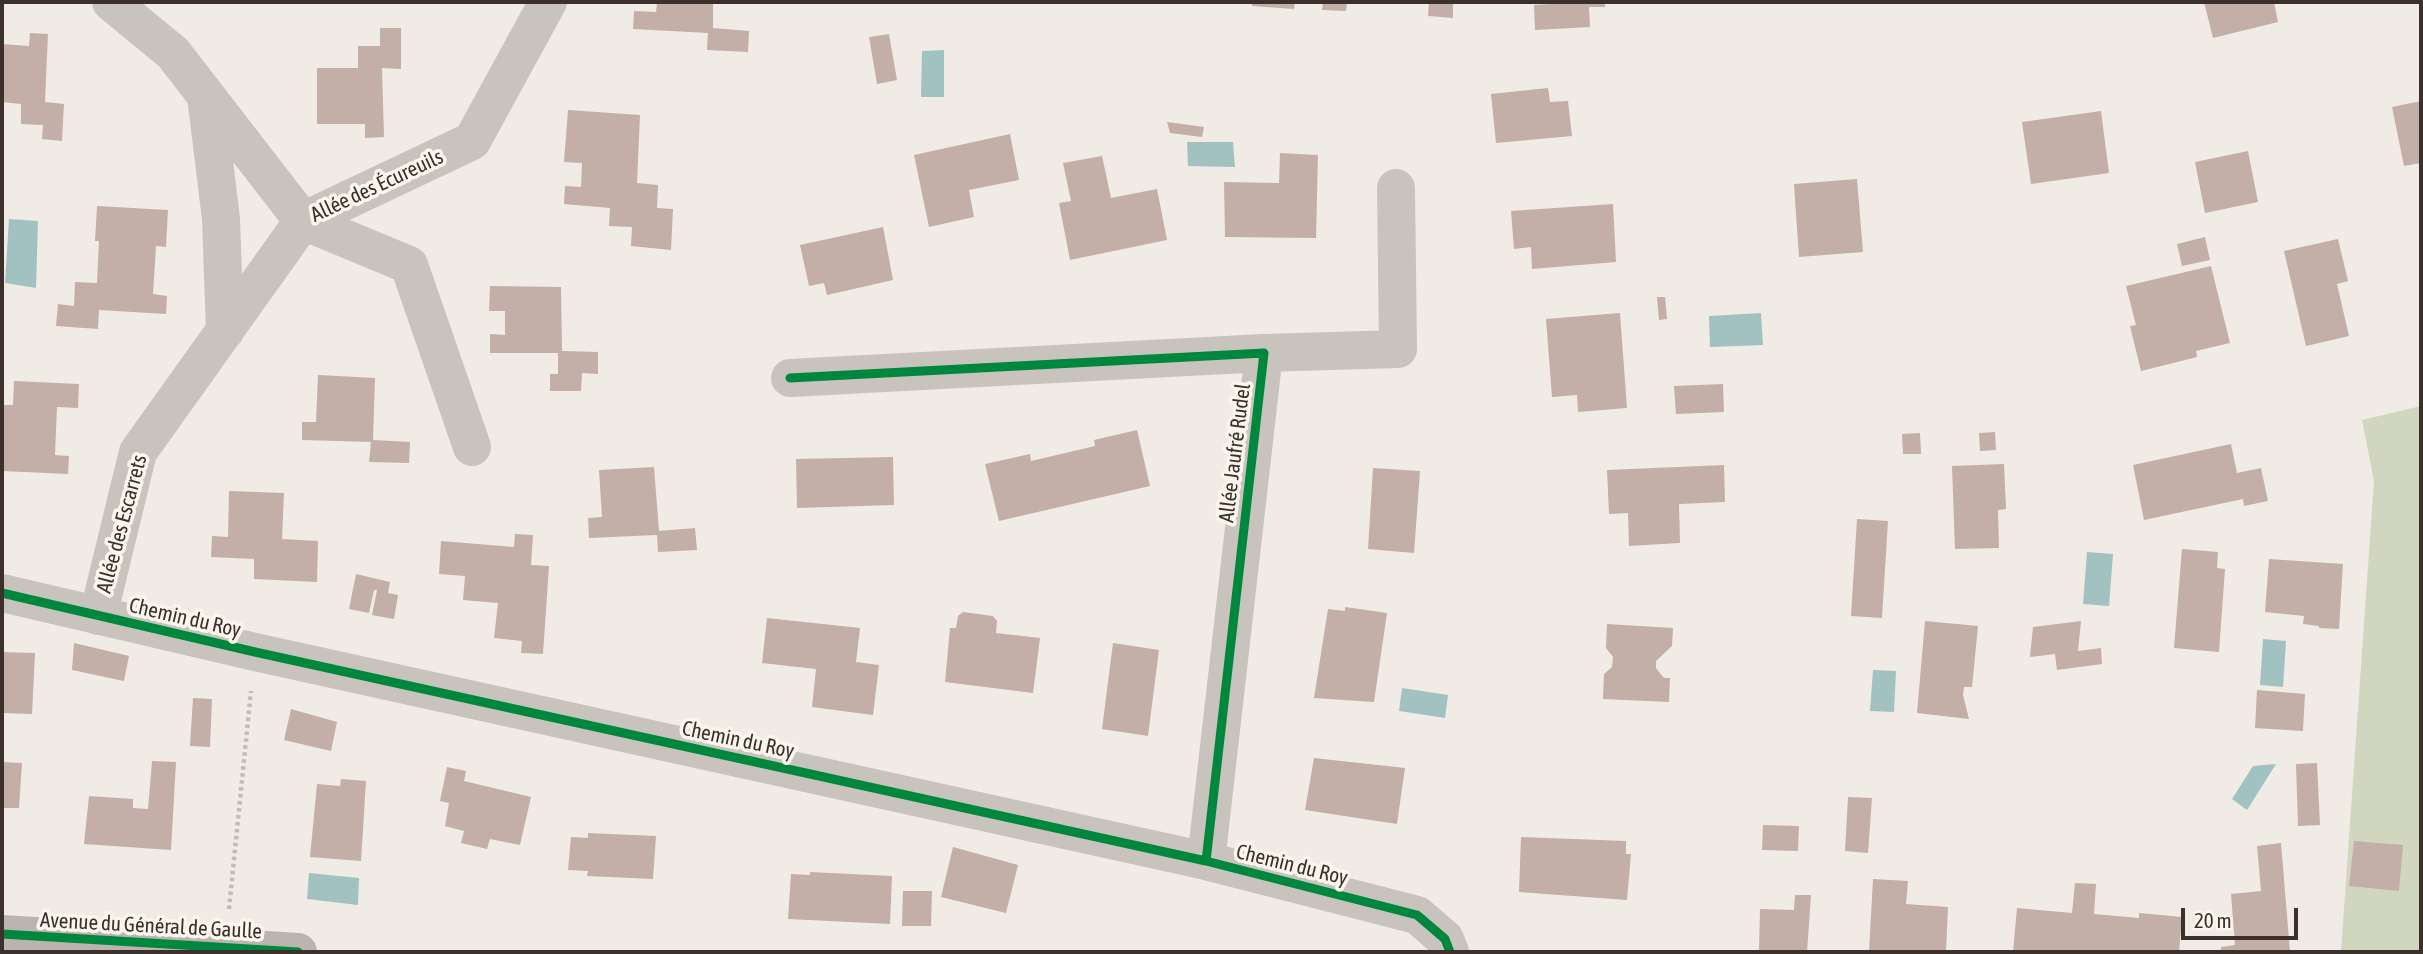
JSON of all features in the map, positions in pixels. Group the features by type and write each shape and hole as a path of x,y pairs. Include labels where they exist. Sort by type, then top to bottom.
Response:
{"main road":[{"name":"Avenue du Général de Gaulle","path":"2,934 298,952"}],"street":[{"path":"111,2 173,52 303,221"},
{"name":"Allée des Écureuils","path":"303,221 472,141 548,2"},
{"path":"206,94 221,219 225,331"},
{"name":"Allée Jaufré Rudel","path":"790,378 1264,353 1398,349 1396,188"},
{"name":"Allée des Écureuils","path":"303,221 409,265 472,447"},
{"name":"Allée des Escarrets","path":"98,616 138,453 303,221"},
{"name":"Allée Jaufré Rudel","path":"1206,861 1264,353"},
{"name":"Chemin du Roy","path":"2,593 255,652 1206,861 1417,915 1444,939 1450,952"}],"path":[{"path":"225,948 255,652"}],"green space":[{"path":"2421,406 2421,952 2341,952 2374,481 2362,420"}],"water":[{"path":"944,50 944,97 921,97 922,51"},
{"path":"1187,142 1233,142 1235,167 1188,166"},
{"path":"9,219 38,221 36,288 5,283"},
{"path":"1761,313 1763,345 1710,347 1709,316"},
{"path":"2087,552 2113,554 2109,606 2083,604"},
{"path":"2263,639 2286,641 2283,687 2260,685"},
{"path":"1873,670 1896,671 1894,712 1870,711"},
{"path":"1402,688 1448,695 1445,718 1399,711"},
{"path":"2276,764 2247,810 2232,799 2253,766"},
{"path":"309,873 359,878 358,905 307,899"}],"building":[{"path":"657,2 713,2 713,28 749,31 748,52 707,50 708,33 633,29 634,11 656,12"},
{"path":"1252,2 1295,2 1294,9 1252,6"},
{"path":"1323,2 1347,2 1346,11 1322,10"},
{"path":"1429,2 1453,2 1453,18 1428,16"},
{"path":"1550,2 1605,2 1605,7 1589,7 1590,27 1535,30 1534,5"},
{"path":"2204,2 2274,2 2278,22 2213,38"},
{"path":"380,28 401,28 401,69 382,68 384,137 365,138 365,124 317,124 317,68 358,68 358,46 380,46"},
{"path":"30,33 48,34 45,102 64,104 62,141 42,139 43,125 21,124 21,104 2,102 2,44 29,46"},
{"path":"889,34 897,80 877,84 869,37"},
{"path":"1548,88 1550,102 1568,101 1572,136 1496,143 1491,94"},
{"path":"2421,101 2421,163 2404,166 2392,107"},
{"path":"568,110 640,115 637,183 658,185 657,208 673,209 671,250 631,246 632,227 609,226 610,208 564,204 565,186 581,187 582,163 564,162"},
{"path":"2101,111 2109,173 2031,184 2022,122"},
{"path":"1167,122 1204,127 1202,137 1170,133"},
{"path":"1010,134 1019,180 969,190 974,217 929,227 914,155"},
{"path":"2248,151 2258,202 2205,213 2195,162"},
{"path":"1280,153 1318,155 1316,238 1225,237 1224,182 1279,183"},
{"path":"1102,156 1111,198 1157,189 1167,240 1070,260 1059,203 1071,201 1063,163"},
{"path":"1857,179 1863,252 1799,257 1794,184"},
{"path":"1613,204 1616,262 1532,269 1531,247 1514,249 1511,211"},
{"path":"97,206 168,210 166,247 156,246 153,294 167,296 166,314 99,310 98,329 56,326 58,304 74,306 75,282 97,283"},
{"path":"883,227 893,280 827,295 824,283 809,286 800,245"},
{"path":"2205,237 2210,260 2182,266 2177,244"},
{"path":"2338,239 2348,281 2337,284 2349,336 2306,346 2284,251"},
{"path":"2211,266 2230,343 2196,351 2197,357 2141,371 2130,326 2136,325 2126,286"},
{"path":"490,286 561,287 562,351 598,352 598,374 582,373 581,391 550,391 550,374 558,374 558,353 490,353 490,334 505,335 505,311 489,311"},
{"path":"1657,297 1665,297 1667,319 1659,320"},
{"path":"1620,313 1627,408 1578,412 1577,395 1552,397 1546,319"},
{"path":"318,375 375,378 373,440 410,442 409,463 369,462 371,442 302,440 302,422 316,422"},
{"path":"14,381 79,384 78,408 57,407 55,455 69,456 68,474 2,471 2,405 13,405"},
{"path":"1723,384 1724,412 1676,414 1674,386"},
{"path":"1137,430 1150,486 999,521 985,464 1030,454 1031,461 1095,446 1094,440"},
{"path":"1995,432 1996,450 1980,451 1979,433"},
{"path":"1920,433 1921,454 1903,454 1902,434"},
{"path":"2231,444 2237,473 2261,468 2268,501 2244,506 2243,499 2144,520 2133,465"},
{"path":"893,457 894,505 797,508 796,459"},
{"path":"2004,464 2006,509 1998,510 1999,548 1955,549 1952,466"},
{"path":"1724,465 1725,502 1679,504 1680,543 1629,546 1628,513 1609,514 1607,470"},
{"path":"654,467 659,531 695,528 697,550 658,552 657,535 589,538 588,518 602,517 599,470"},
{"path":"1373,468 1420,471 1414,553 1368,549"},
{"path":"229,491 284,493 282,539 318,541 317,582 254,579 254,559 211,557 212,536 228,537"},
{"path":"1857,519 1888,521 1882,618 1851,616"},
{"path":"515,534 533,535 531,565 549,566 543,654 521,653 522,641 494,638 498,603 463,600 465,576 439,574 441,541 514,547"},
{"path":"2182,549 2218,552 2217,568 2225,569 2219,652 2174,648"},
{"path":"2269,559 2343,564 2339,629 2303,624 2304,616 2265,612"},
{"path":"356,574 390,582 388,593 398,595 394,619 372,615 377,590 374,590 369,613 349,609"},
{"path":"1345,607 1387,613 1374,702 1314,698 1328,609 1345,611"},
{"path":"963,612 993,616 997,621 996,633 1040,638 1033,693 945,682 950,628 956,628 958,616"},
{"path":"767,618 860,628 856,662 879,665 873,715 812,707 816,669 762,663"},
{"path":"1925,621 1978,626 1972,687 1964,687 1963,695 1969,719 1917,713"},
{"path":"2081,621 2078,651 2101,648 2102,664 2057,670 2055,654 2030,657 2033,627"},
{"path":"1607,624 1673,628 1672,646 1656,661 1656,668 1664,678 1670,678 1669,702 1603,699 1604,674 1612,667 1613,657 1606,648"},
{"path":"74,643 129,656 124,681 72,670"},
{"path":"1113,643 1159,650 1148,736 1102,729"},
{"path":"2,652 35,653 32,714 2,713"},
{"path":"2257,690 2305,694 2303,731 2255,728"},
{"path":"193,698 212,699 210,747 190,746"},
{"path":"291,709 337,722 331,751 284,740"},
{"path":"1314,758 1405,768 1397,824 1305,810"},
{"path":"152,761 176,762 171,850 84,844 89,796 133,799 133,808 148,809"},
{"path":"2,762 22,763 19,808 2,808"},
{"path":"2317,763 2320,825 2298,826 2296,764"},
{"path":"447,767 466,771 464,781 531,797 520,845 490,839 487,849 461,843 464,831 445,826 449,803 440,801"},
{"path":"341,779 366,781 361,861 310,857 317,784 340,786"},
{"path":"1848,797 1872,798 1868,853 1845,851"},
{"path":"1763,825 1799,826 1798,851 1762,850"},
{"path":"588,833 656,836 653,879 587,876 588,871 568,870 571,837 588,838"},
{"path":"1521,837 1626,841 1626,854 1631,854 1627,900 1519,892"},
{"path":"2354,841 2403,845 2399,891 2349,886"},
{"path":"2281,843 2290,952 2221,952 2221,947 2235,945 2231,894 2261,891 2257,846"},
{"path":"953,847 1018,865 1006,913 941,897"},
{"path":"810,872 892,876 890,924 788,919 791,874 810,875"},
{"path":"1873,879 1908,881 1906,904 1948,907 1946,952 1869,952"},
{"path":"2075,883 2096,884 2094,914 2139,918 2139,913 2182,917 2179,952 2013,952 2017,908 2072,913"},
{"path":"903,891 932,891 931,926 902,926"},
{"path":"1795,895 1811,895 1807,952 1759,952 1760,909 1794,910"}],"cycle path":[{"path":"790,378 1264,353 1206,861"},
{"path":"2,593 255,652 1206,861 1417,915 1445,939 1450,952"},
{"path":"2,934 298,952"}]}
